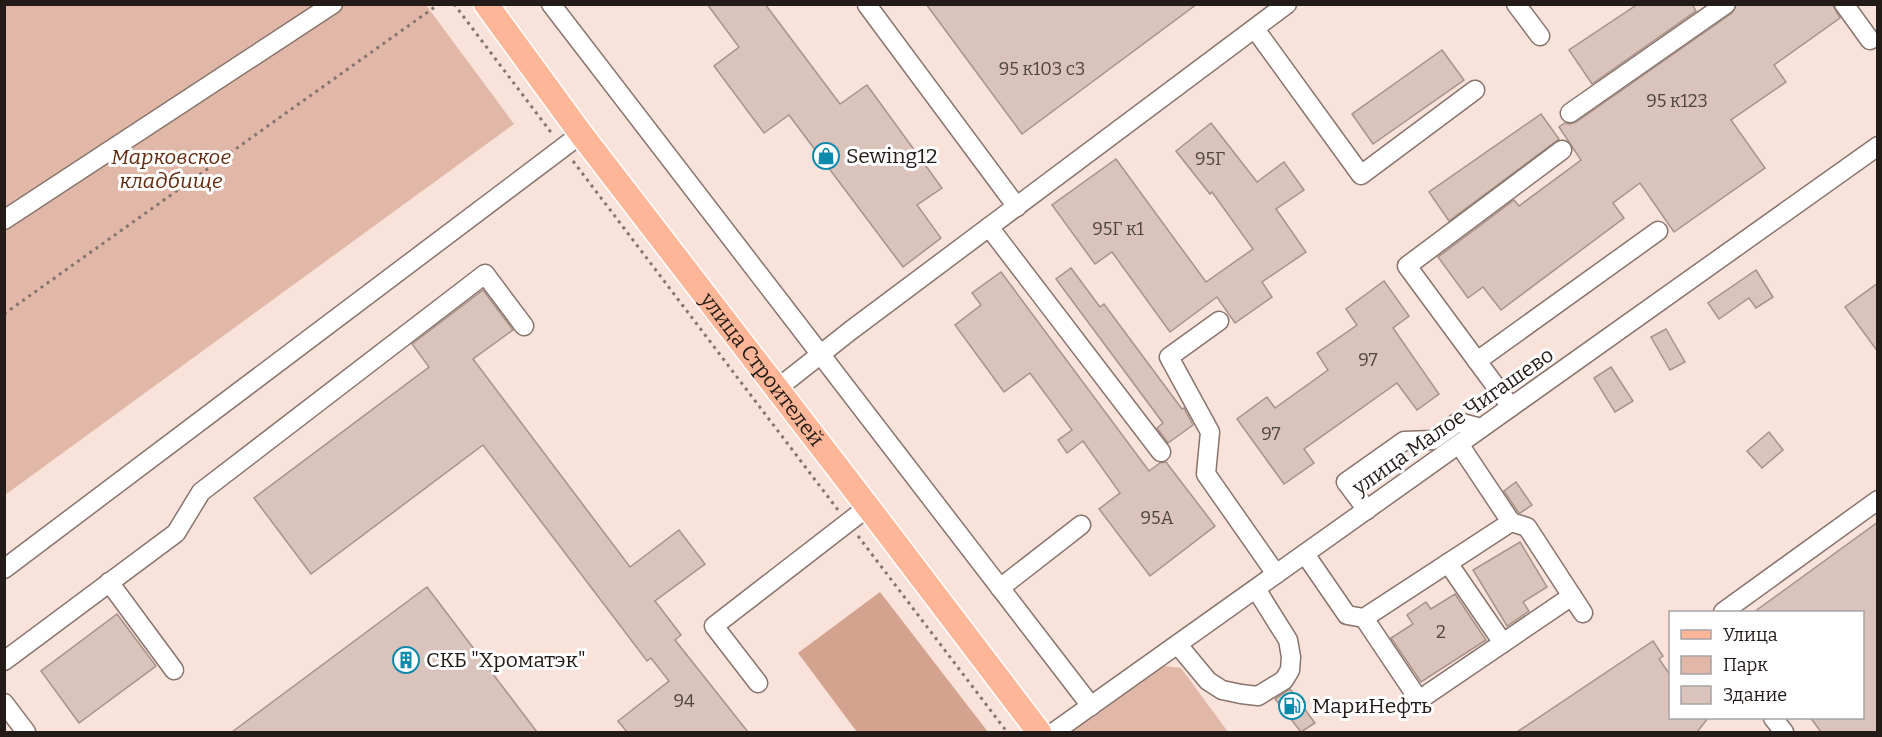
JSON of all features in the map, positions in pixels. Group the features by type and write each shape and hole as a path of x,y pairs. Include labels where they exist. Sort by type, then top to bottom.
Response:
{"main road":[{"name":"улица Строителей","path":"486,4 572,141 778,388 1039,732"}],"street":[{"path":"4,220 333,4"},
{"path":"551,4 1091,706"},
{"path":"778,388 820,354 1287,4"},
{"path":"1570,113 1726,4"},
{"path":"1844,4 1870,40"},
{"path":"867,5 1017,207"},
{"path":"1523,7 1540,36"},
{"path":"1255,29 1361,175 1475,90"},
{"path":"4,569 572,141"},
{"name":"улица Малое Чигашево","path":"1054,732 1878,146"},
{"path":"1511,407 1407,266 1562,150"},
{"path":"989,227 1161,452"},
{"path":"1477,361 1658,231"},
{"path":"4,662 176,532 201,492 485,274 524,326"},
{"path":"1219,321 1169,357 1210,432 1206,474 1276,574"},
{"path":"1367,510 1346,482 1404,441 1433,440 1458,422 1481,428"},
{"path":"1459,444 1511,522 1527,527 1583,613"},
{"path":"1724,611 1878,500"},
{"path":"758,683 714,626 868,507"},
{"path":"1305,554 1347,615 1364,618 1511,522"},
{"path":"1000,588 1081,525"},
{"path":"1449,563 1503,643"},
{"path":"109,582 174,670"},
{"path":"1178,645 1209,681 1222,690 1258,696 1284,680 1290,670 1291,657 1288,640 1256,589"},
{"path":"1364,618 1419,700 1572,596"},
{"path":"4,703 26,732"},
{"path":"1774,719 1784,732"}],"path":[{"path":"4,314 439,4"},
{"path":"454,4 572,141 848,523 1007,732"}],"green space":[{"name":"Марковское кладбище","path":"5,5 426,5 514,124 5,495"},
{"path":"1164,666 1181,668 1228,732 1070,731"}],"shaded area":[{"path":"880,592 988,732 857,732 798,653"}],"building":[{"path":"707,4 765,4 840,104 867,85 942,188 917,205 941,238 903,267 789,115 764,133 714,66 739,47"},
{"path":"926,4 1197,4 1022,134"},
{"path":"1638,4 1692,4 1696,11 1592,84 1569,50"},
{"path":"1737,4 1832,4 1840,18 1774,65 1786,82 1731,120 1765,168 1674,232 1640,183 1613,203 1624,218 1501,310 1483,287 1468,298 1438,257 1514,200 1519,206 1581,160 1559,127 1565,123 1576,122 1732,13"},
{"path":"1442,50 1464,80 1373,144 1352,114"},
{"path":"1541,114 1559,139 1449,221 1429,192"},
{"path":"1211,123 1257,182 1284,162 1304,190 1276,209 1306,252 1262,282 1272,297 1235,323 1217,297 1170,332 1112,252 1095,264 1052,205 1116,159 1206,282 1253,249 1212,192 1210,194 1176,151"},
{"path":"1071,268 1100,307 1104,304 1182,409 1184,408 1193,425 1168,443 1157,428 1163,423 1056,279"},
{"path":"1756,270 1773,297 1756,308 1749,298 1719,319 1708,303"},
{"path":"1001,272 1149,471 1160,463 1166,462 1215,526 1150,576 1099,509 1120,493 1083,441 1067,453 1058,440 1072,430 1030,373 1004,392 955,325 981,305 972,293"},
{"path":"1384,281 1409,316 1393,328 1439,394 1417,410 1397,383 1304,449 1314,463 1284,484 1237,419 1267,397 1275,408 1328,370 1317,353 1357,325 1346,309"},
{"path":"1878,283 1878,352 1845,307"},
{"path":"483,290 513,330 473,359 630,567 679,530 705,564 655,601 681,635 675,640 748,732 627,732 618,721 669,681 651,658 647,661 483,445 311,574 254,498 429,367 412,344"},
{"path":"1666,329 1685,362 1670,370 1651,337"},
{"path":"1611,367 1633,401 1615,412 1594,378"},
{"path":"1769,432 1783,450 1762,468 1747,451"},
{"path":"1516,482 1532,505 1520,513 1504,491"},
{"path":"1878,522 1878,732 1821,732 1811,719 1864,719 1864,611 1755,611"},
{"path":"1520,542 1547,587 1523,602 1529,611 1507,626 1473,570"},
{"name":"СКБ \"Хроматэк\"","path":"427,587 537,732 232,732"},
{"path":"1455,594 1486,640 1421,682 1391,638 1413,624 1407,615 1426,602 1431,609"},
{"path":"117,614 156,666 79,723 41,671"},
{"path":"1653,641 1663,656 1659,659 1669,673 1669,719 1707,719 1697,732 1517,732"},
{"name":"МариНефть","path":"1290,689 1315,723 1301,732 1275,699"}],"place":[{"name":"Sewing12","path":"826,156"},
{"name":"СКБ \"Хроматэк\"","path":"406,660"},
{"name":"МариНефть","path":"1292,706"}]}
